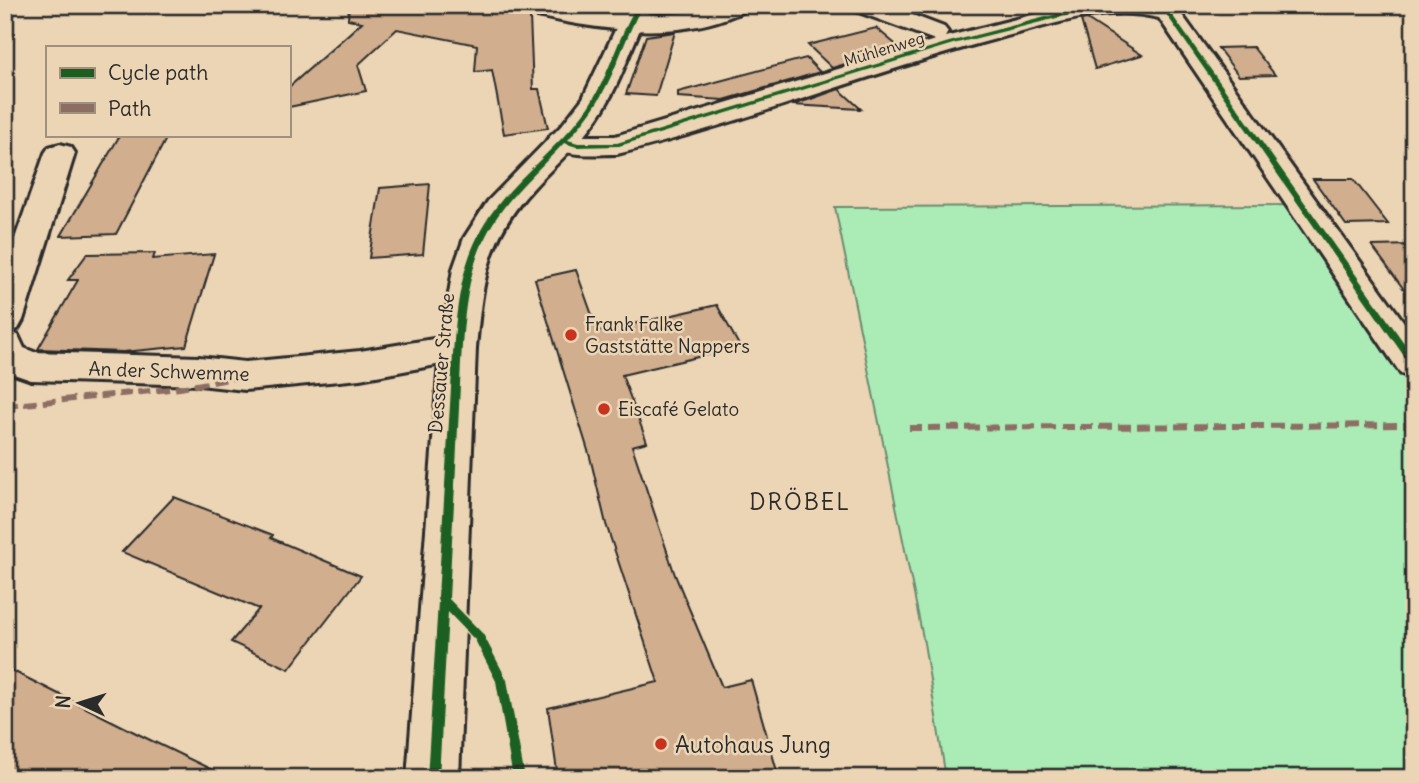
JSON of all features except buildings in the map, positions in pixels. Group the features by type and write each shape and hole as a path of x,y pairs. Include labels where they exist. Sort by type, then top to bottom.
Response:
{"street":[{"path":"522,5 688,21 720,14 738,5"},
{"path":"862,5 943,37"},
{"path":"927,5 943,37"},
{"name":"Mühlenweg","path":"562,141 577,145 617,145 943,37 1093,8 1135,5 1168,13 1414,364"},
{"name":"Dessauer Straße","path":"433,778 458,348 466,280 474,252 489,222 562,141 596,98 634,14"},
{"path":"6,340 61,153"},
{"name":"An der Schwemme","path":"6,340 30,366 199,371 245,376 360,365 458,348"}],"green space":[{"path":"1294,205 1414,380 1414,778 946,778 924,643 835,207"}],"marked path":[{"path":"5,406 180,388 245,376"},
{"path":"909,428 1414,425"}],"cycle path":[{"path":"433,778 458,348 474,253 499,208 586,115 597,98 640,5"},
{"path":"562,140 577,145 617,145 951,43 1093,8 1135,5 1168,13 1414,364"},
{"path":"442,599 479,637 501,680 519,778"}],"place":[{"name":"Frank Falke Gaststätte Nappers","path":"571,335"},
{"name":"Eiscafé Gelato","path":"604,409"},
{"name":"Autohaus Jung","path":"661,744"}],"district":[{"name":"DRÖBEL","path":"800,501"}]}
